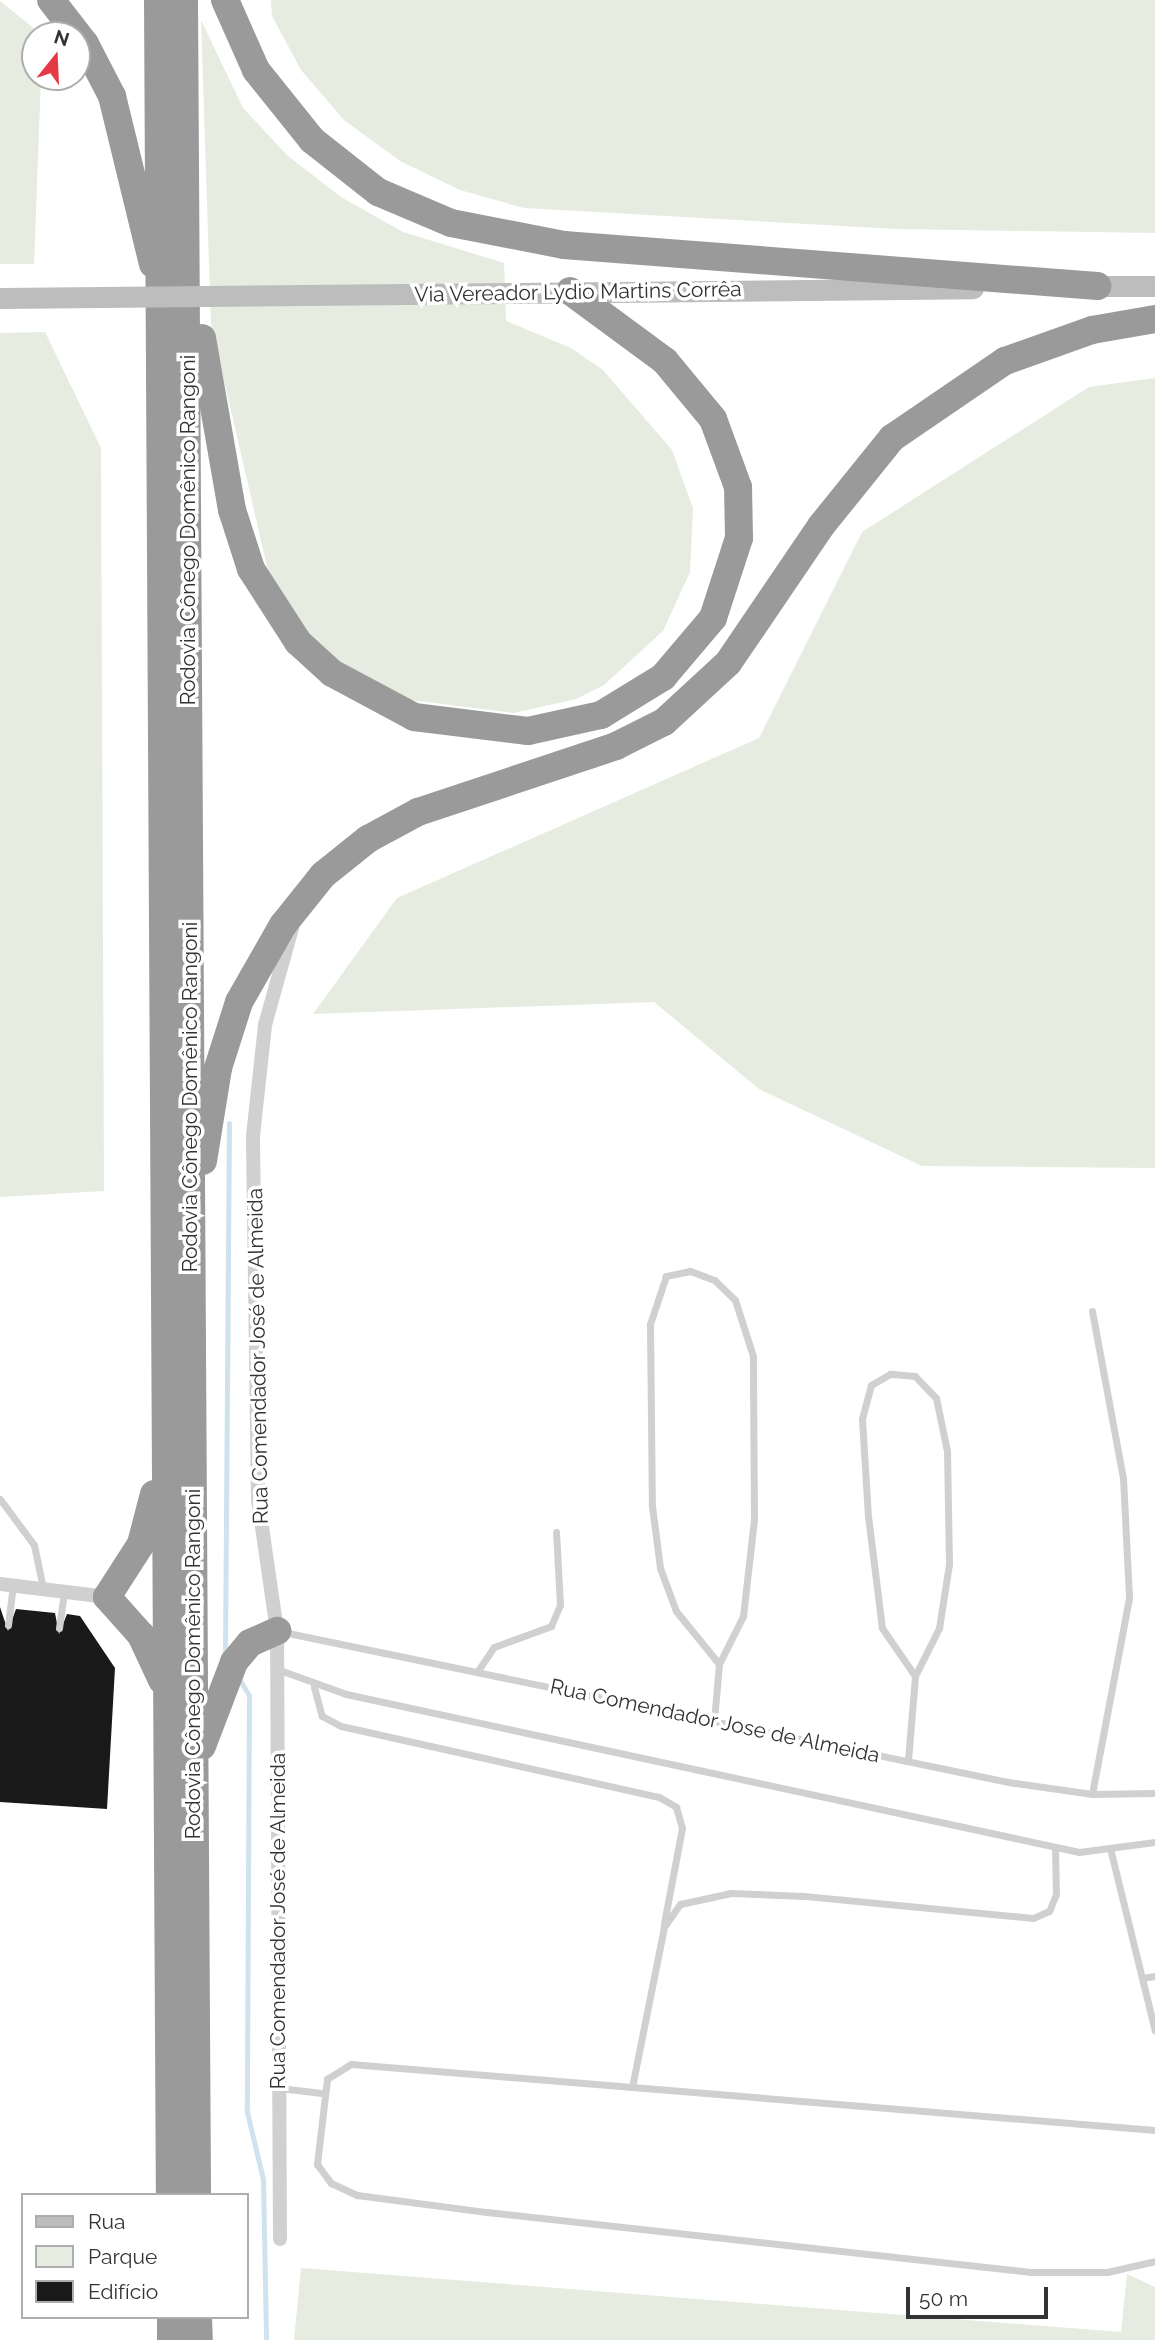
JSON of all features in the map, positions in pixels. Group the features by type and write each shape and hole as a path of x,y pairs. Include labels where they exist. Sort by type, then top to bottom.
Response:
{"highway":[{"path":"51,0 85,44 112,96 146,253 160,275"},
{"name":"Rodovia Cônego Domênico Rangoni","path":"158,0 170,2193"},
{"name":"Rodovia Cônego Domênico Rangoni","path":"184,0 188,252 190,1226 197,2193"},
{"path":"225,0 256,70 312,140 378,192 442,220 564,245 1097,286"},
{"path":"188,252 232,510 270,606 315,658 368,695 414,717 474,729 566,726 634,698 702,635 734,565 738,487 713,419 665,361 570,291"},
{"path":"190,1226 230,1024 251,976 302,897 345,856 401,820 615,746 664,722 728,663 821,526 892,439 1004,361 1092,330 1155,319"},
{"path":"164,1454 141,1544 107,1597 141,1635 166,1689"},
{"path":"194,1772 230,1668 250,1643 277,1631"},
{"path":"171,2319 171,2340"},
{"path":"198,2319 199,2340"}],"main road":[{"name":"Via Vereador Lydio Martins Corrêa","path":"0,298 1155,286"}],"street":[{"name":"Rua Comendador José de Almeida","path":"279,2239 277,1631 258,1499 253,1136 265,1025 302,897"},
{"path":"6,1585 107,1597"}],"lane":[{"path":"714,1721 719,1664 743,1616 754,1519 752,1356 735,1300 715,1280 690,1270 666,1276 650,1324 652,1506 660,1568 676,1611 719,1664"},
{"path":"1092,1311 1124,1478 1129,1598 1092,1794"},
{"path":"908,1760 915,1676 939,1628 949,1564 947,1451 936,1398 915,1376 890,1374 871,1385 862,1419 869,1516 882,1628 915,1676"},
{"path":"0,1499 34,1545 43,1588"},
{"path":"477,1672 494,1647 551,1626 560,1605 556,1532"},
{"path":"6,1585 8,1625"},
{"path":"59,1628 64,1591"},
{"name":"Rua Comendador Jose de Almeida","path":"277,1631 908,1760 1092,1794 1155,1793"},
{"path":"276,1668 314,1687 1055,1848 1110,1848 1155,1842"},
{"path":"314,1687 322,1716 341,1726 659,1797 676,1807 682,1828 632,2087"},
{"path":"664,1927 680,1903 731,1893 1032,1918 1049,1911 1056,1894 1055,1848"},
{"path":"1110,1848 1155,2031"},
{"path":"1142,1978 1155,1976"},
{"path":"1155,2130 351,2064 334,2069 322,2093 317,2164 331,2183 356,2195 1031,2272 1107,2272 1155,2261"},
{"path":"279,2088 322,2093"}],"green space":[{"path":"271,0 1155,0 1155,233 897,229 524,208 460,190 400,161 344,120 301,70 272,16"},
{"path":"0,1 25,21 21,21 21,91 40,91 34,264 0,264"},
{"path":"201,20 243,108 288,156 341,197 403,232 504,263 506,321 571,348 603,370 672,450 693,508 690,572 663,631 604,685 576,699 514,713 411,700 339,662 309,635 268,571 211,324"},
{"path":"45,332 101,448 104,1191 0,1197 0,333"},
{"path":"1155,378 1155,1168 922,1166 759,1089 654,1002 313,1014 397,898 759,738 862,532 1089,387"},
{"path":"301,2268 1121,2332 1127,2274 1155,2287 1155,2340 294,2340"}],"building":[{"path":"0,1607 8,1631 16,1609 55,1613 59,1634 67,1614 80,1616 115,1668 107,1809 0,1802"}],"waterway":[{"path":"225,1653 229,1123"},
{"path":"238,1677 249,1695 247,2112 263,2179 266,2340"}]}
